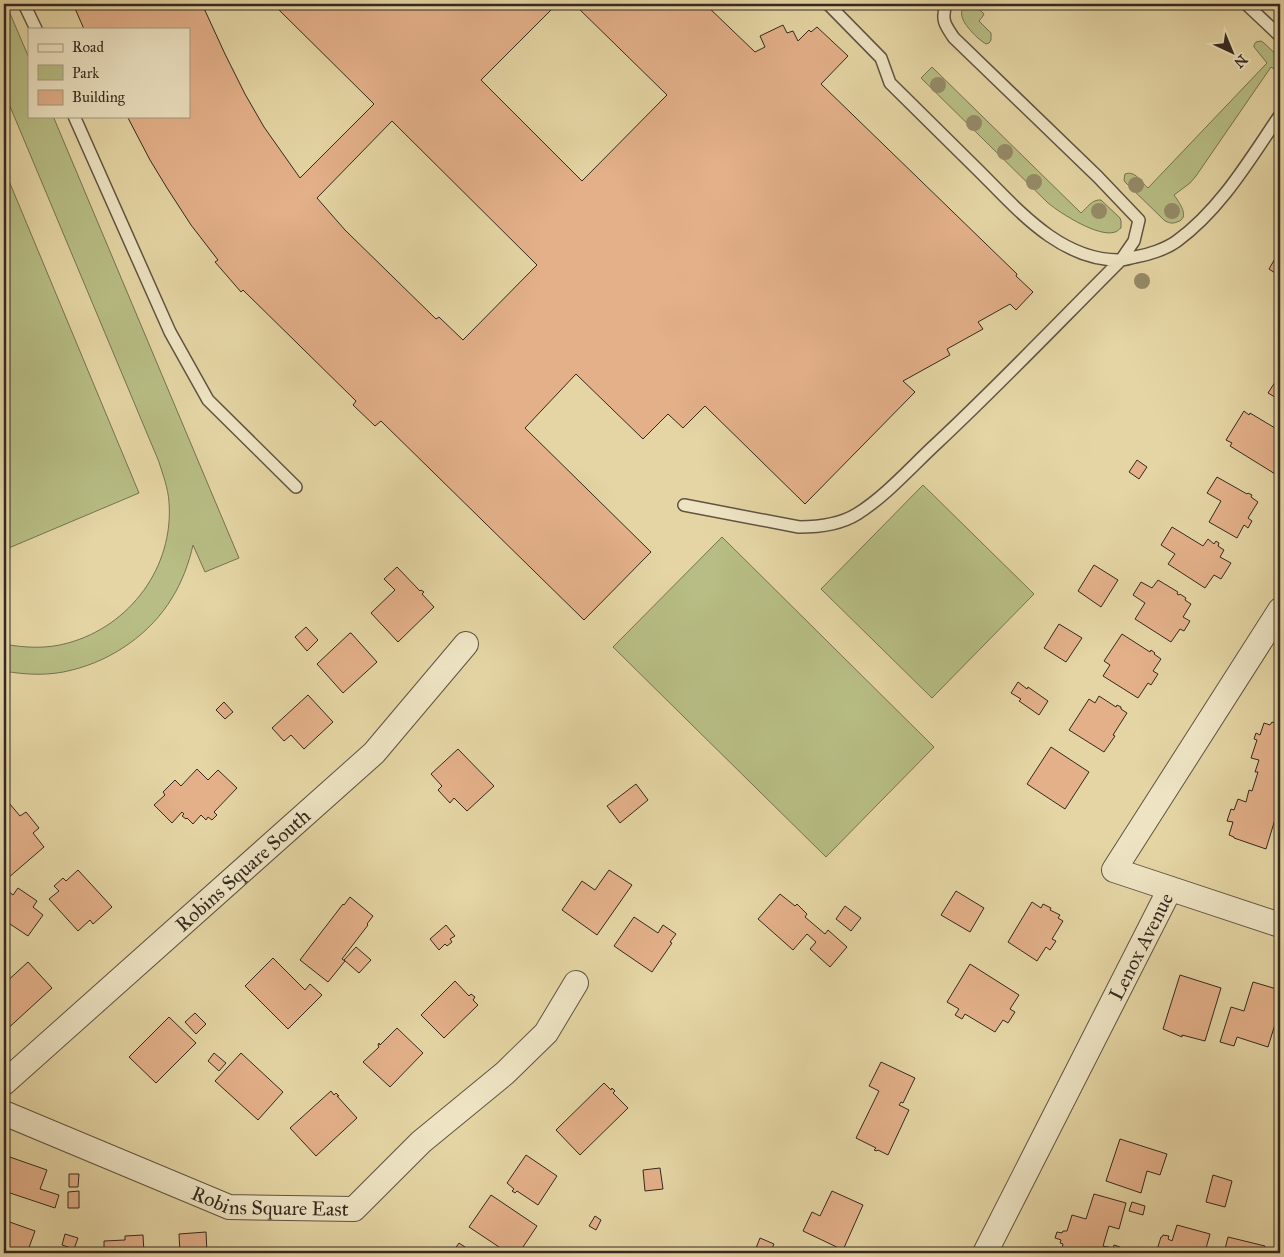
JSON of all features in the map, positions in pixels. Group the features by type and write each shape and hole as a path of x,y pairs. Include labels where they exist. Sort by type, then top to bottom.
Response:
{"street":[{"name":"Lenox Avenue","path":"985,1253 1170,889 1114,870 1280,610"},
{"name":"Robins Square South","path":"4,1083 374,753 466,644"},
{"path":"1170,889 1280,926"},
{"name":"Robins Square East","path":"4,1113 229,1207 354,1209 422,1142 505,1073 546,1033 576,983"}],"lane":[{"path":"24,4 36,28"},
{"path":"828,4 881,58 890,83 1023,214 1048,234 1074,250 1096,257 1121,260 1148,255 1176,242 1201,221 1226,193 1280,115"},
{"path":"684,505 799,527 816,527 856,515 876,500 984,399 1121,260 1134,241 1139,220 1098,177 954,38 946,26 943,16 946,4"},
{"path":"1246,4 1280,36"},
{"path":"75,118 170,332 208,400 296,487"}],"green space":[{"path":"4,4 6,4 28,56 28,118 54,118 239,558 205,572 193,545 185,572 176,592 163,611 142,634 102,659 72,670 47,674 4,671 4,644 36,647 68,643 90,635 111,623 129,608 144,590 156,571 164,549 169,526 169,502 159,462 4,92"},
{"path":"970,4 977,7 984,14 979,21 991,33 989,43 986,44 976,37 966,25 962,12"},
{"path":"1261,41 1280,58 1280,73 1271,67 1196,176 1174,195 1183,210 1184,214 1181,220 1172,223 1165,221 1125,182 1125,174 1135,175 1148,188 1267,63 1254,47 1256,42"},
{"path":"932,67 1081,213 1092,202 1101,200 1120,218 1121,228 1116,232 1108,233 1090,228 1061,213 1048,203 921,78"},
{"path":"4,169 139,493 4,550"},
{"path":"923,485 1034,594 932,698 821,589"},
{"path":"722,537 934,747 826,857 613,647"}],"building":[{"path":"73,4 202,4 245,94 264,127 300,178 374,104 273,4 557,4 481,80 582,181 667,95 574,4 705,4 755,52 765,47 760,36 783,25 787,33 793,31 798,41 809,30 811,32 817,27 848,56 821,84 1017,274 1016,276 1033,292 1016,310 1010,304 978,322 983,329 947,349 950,355 903,381 915,392 805,504 705,406 683,428 668,414 643,439 576,374 525,428 651,552 584,620 381,421 375,426 353,405 356,401 243,290 241,292 215,262 218,260 191,225 150,160 128,118 190,118 190,28 84,28","holes":["392,121 537,265 463,340 439,317 436,319 345,230 317,198"]},
{"path":"1280,250 1280,279 1277,277 1278,275 1269,269"},
{"path":"1280,376 1280,400 1268,393"},
{"path":"1244,411 1280,431 1280,477 1230,446 1232,443 1226,440"},
{"path":"1137,460 1147,467 1139,479 1129,472"},
{"path":"1217,477 1252,495 1251,497 1258,502 1248,518 1252,521 1248,528 1244,525 1237,538 1209,522 1221,501 1207,493"},
{"path":"1172,527 1203,546 1208,539 1214,544 1216,541 1219,543 1218,546 1224,550 1220,557 1231,563 1221,579 1214,575 1205,588 1168,564 1175,554 1161,545"},
{"path":"1094,565 1118,580 1101,607 1078,591"},
{"path":"397,567 420,591 424,592 422,594 434,607 398,642 371,613 395,590 384,579"},
{"path":"1158,580 1178,592 1177,594 1186,598 1185,600 1191,604 1183,617 1190,621 1184,631 1180,629 1171,642 1135,619 1145,603 1133,595 1141,582 1152,588"},
{"path":"1059,624 1082,638 1066,662 1044,648"},
{"path":"306,627 318,640 307,651 295,637"},
{"path":"350,633 377,662 343,693 317,664"},
{"path":"1122,634 1150,652 1151,650 1161,659 1153,671 1158,674 1151,685 1148,683 1138,698 1103,676 1110,665 1104,661"},
{"path":"1018,682 1048,701 1039,715 1011,693"},
{"path":"308,695 333,722 304,749 291,735 284,741 272,728"},
{"path":"1099,696 1116,707 1117,705 1121,707 1127,713 1104,752 1069,730 1089,699 1095,703"},
{"path":"224,702 233,712 225,719 216,710"},
{"path":"1272,722 1280,725 1280,803 1266,849 1229,835 1233,822 1227,821 1231,809 1234,810 1238,799 1246,802 1249,790 1252,791 1258,772 1255,772 1259,760 1251,758 1257,740 1254,739 1256,733 1260,735 1264,723 1270,725"},
{"path":"1051,747 1089,772 1065,809 1027,784"},
{"path":"458,749 494,786 467,811 454,798 450,803 438,790 442,786 431,774"},
{"path":"197,769 208,780 218,770 237,788 214,812 217,815 212,820 208,817 206,820 201,815 193,824 182,816 184,814 182,812 172,823 154,805 165,795 163,792 175,780 181,786"},
{"path":"636,784 648,800 620,823 607,806"},
{"path":"4,797 20,816 26,812 39,828 33,833 44,847 8,878 4,873"},
{"path":"78,870 112,907 93,924 90,920 78,931 49,899 59,891 54,886 63,878 66,881"},
{"path":"609,870 632,885 597,935 562,910 582,881 595,890"},
{"path":"4,888 13,895 18,888 37,901 33,907 43,915 28,936 4,920"},
{"path":"956,891 984,908 970,932 941,915"},
{"path":"780,894 795,906 797,904 807,914 805,917 825,934 828,930 847,947 830,967 810,949 816,942 807,934 793,950 758,919"},
{"path":"350,897 373,916 342,959 345,961 328,982 300,960"},
{"path":"1032,902 1041,908 1043,904 1051,908 1050,910 1060,915 1058,918 1063,921 1052,939 1056,941 1050,950 1046,947 1037,961 1008,942"},
{"path":"845,906 861,918 851,931 836,919"},
{"path":"634,917 658,933 663,925 676,934 652,972 614,946"},
{"path":"446,925 455,936 450,939 452,942 447,946 445,944 439,950 430,939"},
{"path":"356,947 371,960 359,973 344,960"},
{"path":"273,958 305,990 310,984 322,995 288,1029 245,986"},
{"path":"28,962 52,988 4,1032 4,984"},
{"path":"970,964 1019,995 1010,1009 1015,1012 1008,1023 1003,1020 995,1032 965,1014 962,1019 955,1015 959,1009 947,1002"},
{"path":"1180,975 1221,988 1205,1041 1182,1035 1182,1037 1163,1029"},
{"path":"455,981 469,996 471,994 475,997 473,1000 478,1005 444,1038 421,1015"},
{"path":"1253,982 1280,990 1280,1008 1268,1047 1237,1037 1234,1046 1220,1042 1231,1007 1244,1011"},
{"path":"195,1013 206,1024 196,1034 185,1022"},
{"path":"169,1017 196,1043 156,1083 129,1057"},
{"path":"397,1028 423,1053 390,1087 363,1062 379,1047 379,1043 380,1045"},
{"path":"214,1053 226,1063 219,1071 208,1061"},
{"path":"241,1053 283,1092 258,1120 215,1081"},
{"path":"881,1062 915,1078 903,1103 901,1102 899,1105 909,1110 888,1155 874,1150 876,1148 856,1138 879,1091 869,1086"},
{"path":"604,1083 611,1090 612,1088 615,1091 613,1093 628,1108 580,1155 556,1130"},
{"path":"331,1091 334,1095 336,1093 339,1096 337,1096 357,1118 316,1156 290,1128"},
{"path":"1120,1139 1167,1154 1160,1175 1147,1171 1141,1193 1106,1181"},
{"path":"4,1155 47,1170 40,1189 59,1195 55,1208 4,1191"},
{"path":"526,1155 557,1176 538,1205 517,1191 515,1193 512,1191 514,1189 507,1183"},
{"path":"660,1168 663,1189 645,1191 643,1170"},
{"path":"69,1174 79,1174 78,1187 69,1187"},
{"path":"1213,1175 1232,1181 1225,1207 1206,1202"},
{"path":"79,1191 79,1208 68,1208 68,1192"},
{"path":"832,1191 863,1205 843,1250 803,1231 812,1212 820,1216"},
{"path":"1094,1194 1126,1203 1119,1229 1109,1226 1103,1246 1113,1248 1114,1245 1120,1247 1120,1253 1061,1253 1063,1244 1060,1243 1061,1240 1055,1238 1057,1232 1067,1231 1072,1215 1086,1219"},
{"path":"491,1195 537,1226 519,1253 508,1253 469,1227"},
{"path":"1132,1202 1145,1206 1143,1215 1129,1211"},
{"path":"595,1216 601,1220 596,1230 589,1226"},
{"path":"4,1220 35,1231 27,1253 4,1253"},
{"path":"1177,1225 1210,1234 1205,1252 1156,1253 1163,1235 1169,1236 1168,1239 1172,1241"},
{"path":"206,1232 207,1253 180,1253 179,1234"},
{"path":"65,1234 78,1238 74,1249 62,1245"},
{"path":"143,1235 144,1253 104,1253 104,1241 125,1240 125,1236"},
{"path":"1228,1237 1265,1246 1264,1253 1224,1253"},
{"path":"760,1238 774,1244 770,1253 754,1253"},
{"path":"459,1243 474,1253 452,1253"}]}
